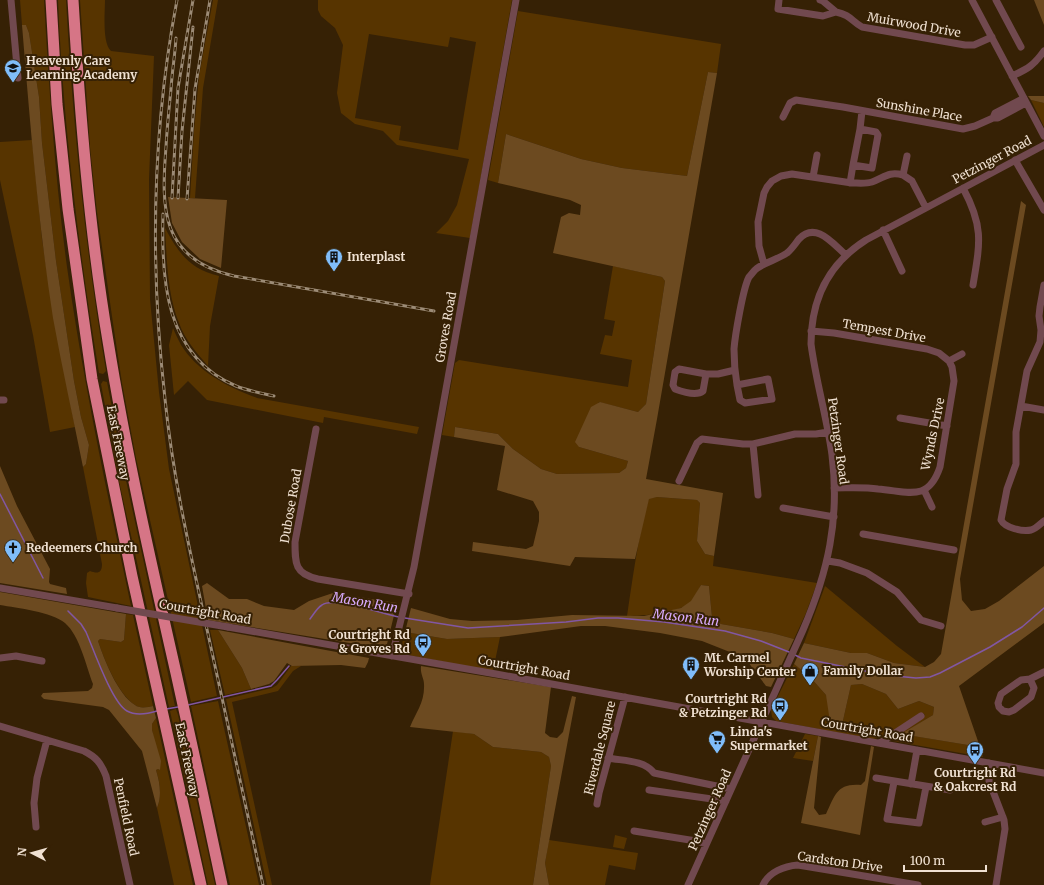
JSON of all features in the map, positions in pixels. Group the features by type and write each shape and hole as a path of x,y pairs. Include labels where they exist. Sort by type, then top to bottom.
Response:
{"highway":[{"name":"East Freeway","path":"51,0 58,104 68,209 83,323 120,518 201,885"},
{"name":"East Freeway","path":"73,0 82,144 106,333 125,437 222,885"}],"street":[{"path":"11,0 18,78"},
{"name":"Groves Road","path":"392,656 418,547 516,0"},
{"path":"779,0 778,9 822,16 836,12"},
{"name":"Muirwood Drive","path":"820,0 823,0 836,12 847,15 862,27 965,45 974,45 992,37"},
{"path":"972,0 1044,136"},
{"path":"996,0 1021,47"},
{"path":"1012,76 1030,67 1038,60 1044,51"},
{"name":"Sunshine Place","path":"783,117 793,100 963,129 975,126 993,118 998,118 1025,100"},
{"name":"Sunshine Place","path":"850,183 862,111"},
{"path":"853,164 872,168 878,137 876,132 860,129"},
{"name":"Petzinger Road","path":"688,885 813,607 828,561 834,517 832,455 813,357 811,331 814,310 824,285 834,268 857,246 883,230 1044,145"},
{"path":"813,177 817,155"},
{"path":"903,175 907,156"},
{"path":"1015,160 1044,210"},
{"path":"764,264 759,246 758,222 762,200 767,187 778,177 792,174 850,183 872,182 888,174 903,175 912,182 926,208"},
{"path":"963,188 974,210 978,225 978,252 973,285"},
{"path":"883,230 902,271"},
{"path":"737,385 768,379 772,399 746,404 742,402 739,396 737,385 735,370 734,347 749,277 764,264 780,258 791,250 804,234 812,232 820,233 826,237 846,256"},
{"path":"1044,285 1039,316 1041,330 1040,342 1027,371 1016,432 1016,464 1007,490 1001,520 1003,524 1007,526 1026,530 1034,529 1044,521"},
{"name":"Tempest Drive","path":"811,331 834,333 927,350 939,353 949,361"},
{"path":"949,361 962,354"},
{"name":"Wynds Drive","path":"924,490 932,483 938,472 954,381 952,367 949,361"},
{"path":"706,374 703,391 699,394 677,390 674,387 675,372 679,369 706,374 718,374 735,370"},
{"path":"1021,406 1044,410"},
{"path":"900,418 946,426"},
{"name":"Dubose Road","path":"316,429 295,542 298,569 307,576 318,579 408,594"},
{"path":"679,481 697,443 702,439 753,444 795,434 816,434 828,432"},
{"path":"753,444 758,495"},
{"path":"834,488 874,488 907,493 924,490 932,507"},
{"path":"783,508 834,517"},
{"path":"863,534 954,550"},
{"path":"828,561 840,563 867,573 897,592 921,620 941,626"},
{"name":"Courtright Road","path":"0,588 625,697 1044,773"},
{"path":"0,658 16,656 42,661"},
{"path":"1030,679 1034,688 1031,697 1009,712 1003,711 999,708 998,703 1001,694 1021,680 1030,679 1044,672"},
{"name":"Riverdale Square","path":"598,804 608,758 625,697"},
{"path":"880,743 921,716"},
{"path":"0,726 47,740 37,778 34,803 36,827"},
{"name":"Penfield Road","path":"47,740 94,756 102,765 106,776 130,885"},
{"path":"911,784 917,750"},
{"path":"608,758 642,764 650,768 654,773 731,789"},
{"path":"989,763 989,781 1003,817 1005,829 996,885"},
{"path":"876,778 950,790"},
{"path":"894,782 887,819 920,823 926,787"},
{"path":"649,790 726,801"},
{"path":"985,822 1003,817"},
{"path":"634,832 696,841 706,844"},
{"name":"Cardston Drive","path":"762,885 769,877 784,867 791,865 806,865 918,885"}],"shaded area":[{"path":"20,0 44,0 59,200 73,310 104,479 131,606 88,597 86,583 87,573 90,571 99,572 102,564 83,467 86,464 89,445 81,417 74,381 56,261 42,143 39,97 29,33 26,25 22,25"},
{"path":"58,0 66,0 76,140 86,233 106,371 103,374 99,373 73,187 60,47"},
{"path":"80,0 105,0 105,35 108,47 111,51 154,56 149,179 150,299 159,392 169,469 217,696 191,702 136,458 122,383 97,212 90,147"},
{"path":"213,0 218,0 203,88 195,198 190,198 199,76"},
{"path":"318,0 512,0 470,238 436,233 448,221 457,205 469,159 397,145 383,131 355,124 341,113 337,93 343,45 335,28 321,16 318,10","holes":["369,34 448,47 450,37 476,42 458,150 399,140 401,126 355,118"]},
{"path":"1034,0 1044,0 1044,25"},
{"path":"518,11 721,44 717,73 708,72 687,176 622,168 581,159 506,134 498,183 488,180"},
{"path":"22,25 26,25 29,33 39,97 42,143 56,261 74,381 81,417 89,445 86,464 83,467 56,337 48,282 35,172"},
{"path":"708,72 717,73 646,479 723,493 714,556 705,554 697,541 700,503 697,500 657,497 649,499 635,559 575,557 570,566 472,551 473,542 526,549 533,546 539,521 539,512 533,501 497,490 505,446 454,437 455,427 498,434 513,449 541,469 557,474 619,473 626,468 628,461 579,447 575,442 591,407 600,402 638,412 646,404 665,281 662,277 553,253 561,217 569,213 580,215 581,205 570,200 498,183 506,134 581,159 622,168 687,176"},
{"path":"1028,96 1044,96 1044,103 1031,100"},
{"path":"1031,100 1044,103 1044,127"},
{"path":"32,140 42,239 54,318 75,427 50,432 33,335 0,180 0,142"},
{"path":"168,197 227,200 221,268 200,259 182,242 172,223"},
{"path":"1021,201 1026,205 960,579 962,600 971,611 985,609 999,601 1044,566 1044,623 959,686 980,747 901,734 933,715 934,707 919,701 898,709 886,694 862,684 851,685 842,725 830,722 826,695 810,677 794,664 804,643 851,653 867,653 894,663 925,667 934,662 941,654"},
{"path":"165,228 175,245 186,259 200,269 219,276 210,326 208,366 185,335 175,312 168,276"},
{"path":"613,266 662,277 665,281 646,404 638,412 599,402 579,447 628,461 626,468 619,473 557,474 541,469 513,449 498,434 455,427 454,437 442,435 455,363 459,360 628,387 632,360 600,354 605,335 612,336 615,321 604,319"},
{"path":"173,328 181,345 196,363 214,378 246,394 257,398 419,427 417,434 324,417 323,423 207,400 188,381 174,395 169,345"},
{"path":"103,381 107,382 127,485 175,706 169,707 119,481 101,384"},
{"path":"0,466 17,506 50,569 50,584 66,588 67,594 0,583"},
{"path":"657,497 697,500 700,503 697,541 705,554 714,556 713,566 817,583 806,613 794,639 772,633 721,624 712,617 709,586 701,585 691,602 678,609 651,614 627,616 636,557 645,513 649,498"},
{"path":"207,583 229,599 247,599 264,606 294,610 309,601 333,593 397,603 387,644 380,647 368,646 208,620 202,586"},
{"path":"701,585 709,586 712,617 721,624 772,633 794,639 771,687 766,686 745,658 702,641 660,633 605,626 581,626 500,637 447,639 405,632 411,608 450,619 472,621 517,620 572,615 644,616 681,608 691,601"},
{"path":"825,586 897,646 925,667 894,663 867,653 851,653 804,643"},
{"path":"0,592 126,614 124,640 121,642 100,639 98,641 112,676 123,693 129,700 139,707 153,706 156,718 152,724 152,730 161,761 160,770 156,770 160,789 160,799 157,808 142,751 109,710 103,707 44,699 41,696 43,693 88,691 92,688 93,684 75,635 65,623 52,616 0,605"},
{"path":"126,614 133,615 153,706 139,707 129,700 123,693 112,676 98,641 100,639 121,642 124,640"},
{"path":"210,630 218,630 242,668 251,689 225,695"},
{"path":"218,630 369,658 365,668 341,665 292,666 287,663 274,681 251,689 242,668"},
{"path":"405,632 447,639 500,637 493,671 408,655 401,647"},
{"path":"794,664 810,677 826,695 842,725 851,685 862,684 886,694 898,709 919,701 934,707 933,715 902,734 980,747 983,757 893,741 893,737 925,715 923,713 887,736 873,739 776,721 772,717 771,710"},
{"path":"291,666 301,666 293,671 278,691 232,702 272,885 267,885 226,699 272,688 277,685"},
{"path":"421,666 551,687 545,733 550,737 557,738 563,732 572,696 576,697 545,863 549,885 533,885 551,766 549,757 541,752 493,747 474,734 410,727 420,707 423,696 424,684"},
{"path":"218,701 259,885 230,885 191,706"},
{"path":"176,709 215,885 208,885 170,711"},
{"path":"156,718 193,885 174,885 157,808 160,799 160,789 156,770 160,770 152,730 152,724"},
{"path":"453,731 474,734 493,747 541,752 549,757 551,766 533,885 430,885"},
{"path":"805,734 818,736 813,761 793,758"},
{"path":"818,736 821,737 814,808 819,815 826,814 835,796 842,788 853,785 861,785 865,781 871,746 874,747 860,835 801,823"},
{"path":"615,835 627,838 624,849 613,847"},
{"path":"549,840 638,853 635,870 609,865 605,885 549,885 545,863"}],"waterway":[{"name":"Mason Run","path":"0,494 43,578"},
{"name":"Mason Run","path":"310,619 320,606 328,603 359,606 399,617"},
{"name":"Mason Run","path":"795,655 801,658 885,675 916,678 930,677 990,647 1022,627 1044,608"},
{"name":"Mason Run","path":"68,611 81,624 86,632 109,687 121,706 130,713 134,714 145,714 157,711"},
{"name":"Mason Run","path":"405,618 468,628 566,622 598,618 618,618 664,622 725,631 761,641 789,652"},
{"name":"Mason Run","path":"188,705 271,686 289,666"},
{"name":"Mason Run","path":"166,709 178,707"}],"railway":[{"path":"177,0 162,99 158,149 156,249 160,349 168,429 183,517 263,885"},
{"path":"172,198 178,88 193,0"},
{"path":"187,199 195,89 210,0"},
{"path":"178,198 182,131 193,27"},
{"path":"176,38 164,170 164,191 166,211 171,229 179,244 192,258 210,268 234,276 434,311"},
{"path":"163,214 166,290 172,314 181,336 194,356 212,373 241,388 274,396"}],"place":[{"name":"Heavenly Care Learning Academy","path":"13,83"},
{"name":"Interplast","path":"334,272"},
{"name":"Redeemers Church","path":"13,563"},
{"name":"Courtright Rd & Groves Rd","path":"423,657"},
{"name":"Mt. Carmel Worship Center","path":"691,680"},
{"name":"Family Dollar","path":"810,686"},
{"name":"Courtright Rd & Petzinger Rd","path":"780,721"},
{"name":"Linda's Supermarket","path":"717,754"},
{"name":"Courtright Rd & Oakcrest Rd","path":"975,765"}]}
